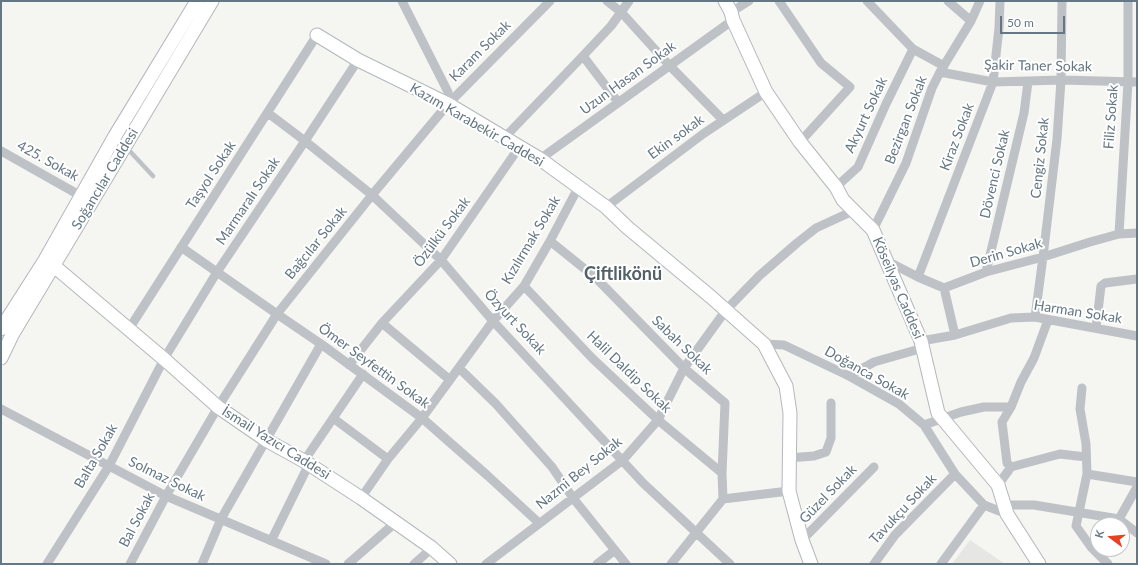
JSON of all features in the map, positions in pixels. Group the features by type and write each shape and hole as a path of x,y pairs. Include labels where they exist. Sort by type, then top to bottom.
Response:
{"street":[{"name":"Soğancılar Caddesi","path":"1,329 45,260 115,136 197,1"},
{"name":"Soğancılar Caddesi","path":"1,358 12,335 212,1"},
{"path":"402,1 448,92 448,104"},
{"name":"Karam Sokak","path":"448,104 550,1"},
{"path":"607,1 620,12 723,120"},
{"path":"505,137 611,26 629,1"},
{"name":"Uzun Hasan Sokak","path":"540,158 669,65 730,11 749,1"},
{"path":"778,1 821,63 850,87 800,142"},
{"name":"Şakir Taner Sokak","path":"867,1 914,49 942,69 993,82 1061,80 1132,82"},
{"path":"948,1 971,21"},
{"name":"Bezirgan Sokak","path":"874,230 906,164 932,88 971,21 980,1"},
{"name":"Kiraz Sokak","path":"918,278 993,82 999,28 1000,1"},
{"name":"Cengiz Sokak","path":"1035,317 1056,139 1061,80 1062,1"},
{"name":"Filiz Sokak","path":"1118,234 1132,82 1128,1"},
{"name":"Köseilyas Caddesi","path":"730,11 766,92 800,142 836,187 843,200 874,230 922,344 938,413 998,486 1006,510 1039,564"},
{"name":"Kazım Karabekir Caddesi","path":"317,35 358,60 448,104 540,158 606,206 628,228 726,310 764,344 786,386 790,413 788,458 789,491 810,564"},
{"name":"Taşyol Sokak","path":"129,329 317,35"},
{"name":"Akyurt Sokak","path":"836,187 858,167 886,104 914,49"},
{"path":"583,56 618,102"},
{"name":"Marmaralı Sokak","path":"164,359 217,272 358,60"},
{"name":"Dövenci Sokak","path":"986,272 1024,113 1028,82"},
{"name":"Ekin sokak","path":"606,206 723,120 766,92"},
{"name":"Bağcılar Sokak","path":"218,407 277,314 448,104"},
{"name":"Özyurt Sokak","path":"268,113 372,196 441,260 494,321 643,483 696,534 730,564"},
{"name":"Özülkü Sokak","path":"349,365 382,323 441,260 520,146"},
{"name":"425. Sokak","path":"1,151 81,196"},
{"name":"Kızılırmak Sokak","path":"361,498 388,459 422,418 494,321 524,286 579,186"},
{"name":"Nazmi Bey Sokak","path":"486,564 623,460 658,420 684,368 726,310 759,276 816,228 853,211"},
{"name":"Derin Sokak","path":"944,288 986,272 1043,257 1118,234 1137,233"},
{"name":"Sabah Sokak","path":"550,241 596,278 684,368 724,403 722,473 723,499"},
{"name":"Ömer Seyfettin Sokak","path":"181,247 321,344 422,418 539,523"},
{"path":"887,261 918,278 944,288 955,335"},
{"name":"İsmail Yazıcı Caddesi","path":"54,266 218,407 266,440 307,463 361,498 432,548 450,564"},
{"path":"1096,328 1102,286 1106,283 1137,279"},
{"name":"Halil Daldip Sokak","path":"524,286 592,358 658,420 722,473"},
{"name":"Harman Sokak","path":"848,376 874,362 922,344 1011,318 1035,317 1137,336"},
{"path":"1011,467 1007,463 1002,422 1011,407 1021,382 1034,358 1048,320"},
{"path":"382,323 450,380"},
{"path":"202,564 221,520 321,344"},
{"name":"Doğanca Sokak","path":"764,344 784,345 848,376 899,404 924,425 955,474 984,505 1006,510"},
{"name":"Balta Sokak","path":"47,564 109,466 164,359"},
{"path":"459,368 496,404 552,467 573,498 626,564"},
{"path":"271,540 307,463 333,418 363,374"},
{"path":"1082,388 1080,409 1086,444 1087,474 1076,526 1091,546 1108,564"},
{"path":"788,458 814,456 826,452 831,438 831,403"},
{"name":"Bal Sokak","path":"130,564 166,496 218,407"},
{"path":"924,425 961,412 984,407 1011,407"},
{"name":"Solmaz Sokak","path":"1,409 166,496 326,564"},
{"path":"333,418 388,459"},
{"path":"998,486 1011,467 1060,454 1086,457"},
{"name":"Güzel Sokak","path":"802,540 874,467"},
{"name":"Tavukçu Sokak","path":"874,564 895,535 955,474"},
{"path":"1087,474 1137,482"},
{"path":"1120,517 1137,487"},
{"path":"670,564 723,499 789,491"},
{"path":"941,564 984,505"},
{"path":"1006,510 1034,505 1109,517"},
{"path":"348,564 395,523"},
{"path":"414,564 432,548"},
{"path":"597,564 615,550"}],"lane":[{"path":"125,146 153,176"}],"shaded area":[{"path":"970,540 1005,564 952,564"}],"district":[{"name":"Çiftlikönü","path":"623,274"}]}
